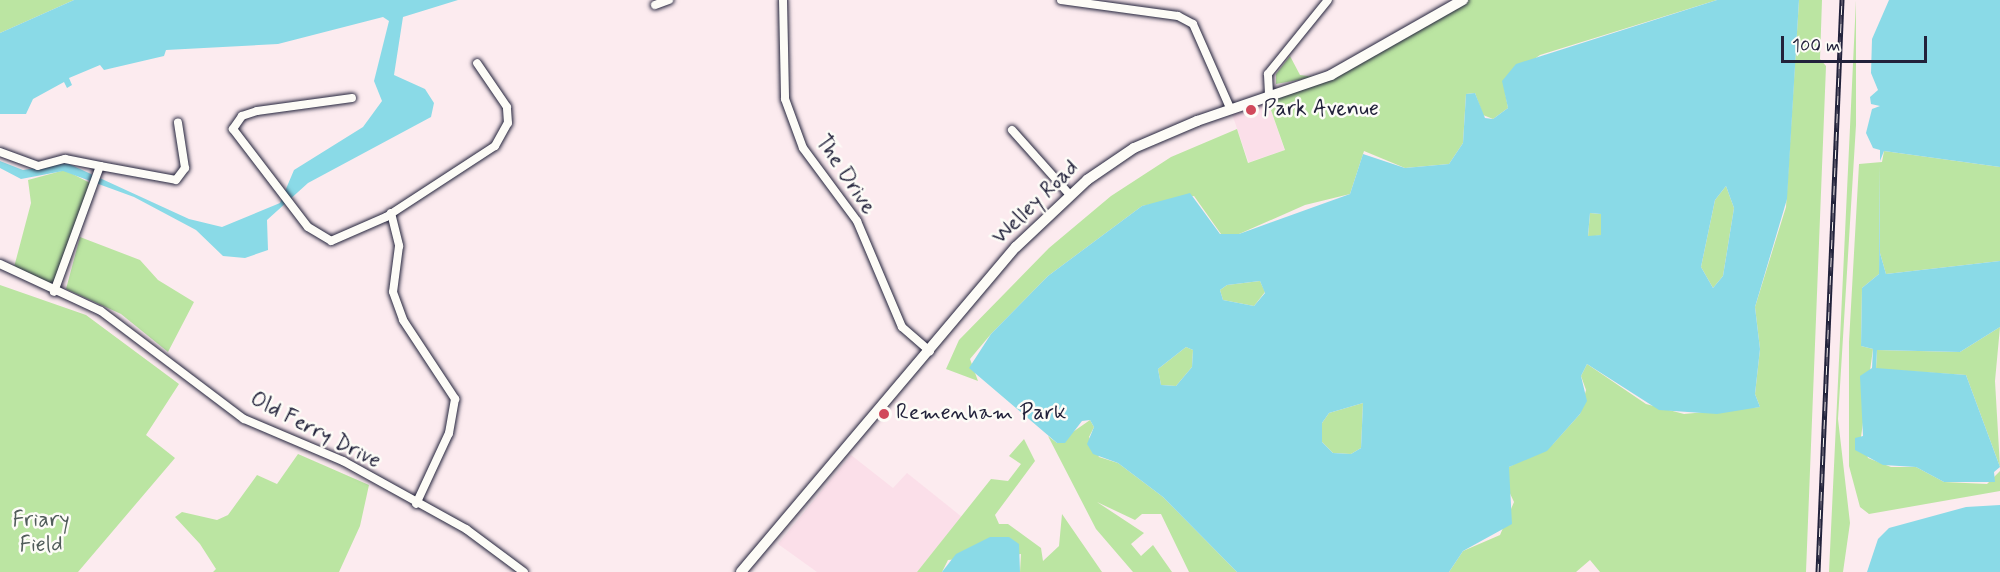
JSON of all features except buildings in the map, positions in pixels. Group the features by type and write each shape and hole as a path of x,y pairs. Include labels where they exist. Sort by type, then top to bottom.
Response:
{"main road":[{"name":"Welley Road","path":"741,572 1016,247 1069,194 1134,148 1230,108 1330,75 1378,52 1463,0"}],"street":[{"path":"655,5 669,0"},
{"name":"The Drive","path":"783,0 785,99 803,148 857,221 902,327 930,351"},
{"path":"1061,0 1178,16 1193,24 1230,108"},
{"path":"1269,94 1268,74 1328,0"},
{"path":"352,98 242,116 233,129 290,204 321,239 331,241 391,213 478,161 500,139 508,123 507,107 477,63"},
{"path":"0,152 38,166 65,159 176,180 185,168 178,123"},
{"path":"1012,130 1069,194"},
{"path":"54,292 100,166"},
{"path":"391,213 399,246 393,292 404,320 455,399 448,433 416,504"},
{"name":"Old Ferry Drive","path":"0,264 131,329 244,419 344,461 416,504 466,529 524,572"}],"shaded area":[{"path":"1266,96 1285,150 1249,162 1230,108"},
{"path":"851,455 893,488 907,473 962,517 917,572 817,572 778,544"}],"green space":[{"path":"0,0 74,0 0,33"},
{"path":"1463,0 1717,0 1540,55 1503,81 1508,108 1493,119 1483,115 1475,93 1466,94 1463,143 1449,164 1405,168 1364,151 1350,194 1305,205 1239,234 1221,234 1194,196 1142,206 1048,276 991,334 970,359 978,381 946,369 959,340 1049,248 1111,196 1171,157 1237,129 1248,163 1285,150 1266,96 1330,75"},
{"path":"1799,0 1822,0 1820,59 1826,66 1806,572 1600,572 1590,560 1576,572 1449,572 1463,551 1500,535 1514,502 1506,485 1509,467 1553,444 1580,414 1586,390 1581,376 1587,364 1646,404 1684,414 1760,407 1755,394 1760,349 1755,307 1786,207"},
{"path":"1856,0 1856,125 1838,419 1850,523 1843,572 1829,572"},
{"path":"1290,56 1300,75 1315,77 1276,84 1276,74"},
{"path":"1884,151 2000,167 2000,261 1886,274 1880,253 1880,164 1879,274 1862,288 1861,346 1873,349 1861,437 1868,458 1891,467 1916,467 1944,482 1987,484 2000,471 2000,491 1869,514 1860,507 1849,466 1849,342 1859,164 1882,162"},
{"path":"65,170 90,183 59,288 13,271 31,203 28,180"},
{"path":"1726,186 1734,208 1723,276 1713,288 1701,267 1715,200"},
{"path":"1590,213 1601,214 1602,235 1588,237"},
{"path":"80,237 140,260 158,280 194,302 168,352 121,314 66,289"},
{"path":"1260,281 1265,292 1254,306 1223,300 1220,290 1227,285"},
{"name":"Friary Field","path":"0,285 86,315 179,384 146,435 175,458 78,572 0,572"},
{"path":"2000,327 1995,381 2000,467 1966,375 1876,369 1877,350 1960,352"},
{"path":"1186,347 1193,350 1192,367 1176,386 1161,385 1158,369"},
{"path":"1363,403 1361,448 1351,454 1333,453 1322,442 1322,423 1329,413"},
{"path":"1090,420 1094,427 1089,437 1099,457 1118,463 1163,497 1237,572 1189,572 1161,514 1142,514 1135,520 1097,502 1144,533 1131,544 1141,556 1153,545 1172,572 1133,572 1096,529 1048,436 1057,443"},
{"path":"1024,439 1035,461 995,515 999,524 1008,524 1041,548 1043,561 1059,546 1062,514 1102,572 1020,572 1021,554 948,560 942,572 917,572 991,479 1008,481 1021,464 1009,456"},
{"path":"298,454 369,485 360,526 339,572 213,572 216,569 200,544 175,517 182,512 217,520 228,515 257,475 277,484"}],"water":[{"path":"74,0 458,0 403,17 394,75 425,89 434,103 431,117 308,183 267,220 268,250 245,258 223,256 196,230 134,197 63,171 21,179 0,168 0,161 23,170 67,163 189,219 222,227 280,203 294,170 363,127 382,101 374,81 389,21 383,17 278,44 166,50 164,56 104,70 100,65 69,78 72,85 67,88 64,82 33,99 26,114 0,114 0,33"},
{"path":"1717,0 1799,0 1787,199 1755,307 1760,349 1755,394 1760,407 1717,414 1659,410 1587,364 1581,376 1587,401 1580,414 1547,451 1509,467 1512,524 1463,551 1449,572 1237,572 1163,497 1118,463 1093,454 1087,444 1094,427 1090,420 1082,421 1065,443 1057,443 969,368 991,334 1048,276 1142,206 1190,193 1220,234 1239,234 1350,194 1363,154 1405,168 1449,164 1463,143 1466,94 1475,93 1485,118 1493,119 1508,108 1502,81 1516,64","holes":["1726,186 1734,208 1723,276 1713,288 1701,267 1715,200","1590,213 1601,214 1601,235 1588,236","1260,281 1265,293 1254,306 1223,300 1220,290 1227,285","1186,347 1193,350 1192,367 1176,386 1161,385 1158,369","1363,403 1361,448 1351,454 1333,453 1322,442 1322,423 1329,413"]},
{"path":"1889,0 2000,0 2000,167 1884,151 1880,161 1880,150 1873,148 1866,133 1872,109 1880,106 1871,104 1870,97 1878,90 1871,73 1872,39"},
{"path":"1880,164 1880,253 1886,274 2000,261 2000,327 1960,352 1877,350 1876,368 1966,375 2000,467 1994,472 1995,482 1944,482 1916,467 1883,465 1855,450 1855,438 1863,436 1860,376 1872,368 1873,349 1861,346 1862,288 1879,274"},
{"path":"2000,505 2000,572 1867,572 1878,539 1889,528 1966,507"},
{"path":"990,537 1009,537 1019,544 1020,572 942,572 956,554"}],"railway":[{"path":"1818,572 1842,0"}],"place":[{"name":"Park Avenue","path":"1251,110"},
{"name":"Remenham Park","path":"884,414"}]}
